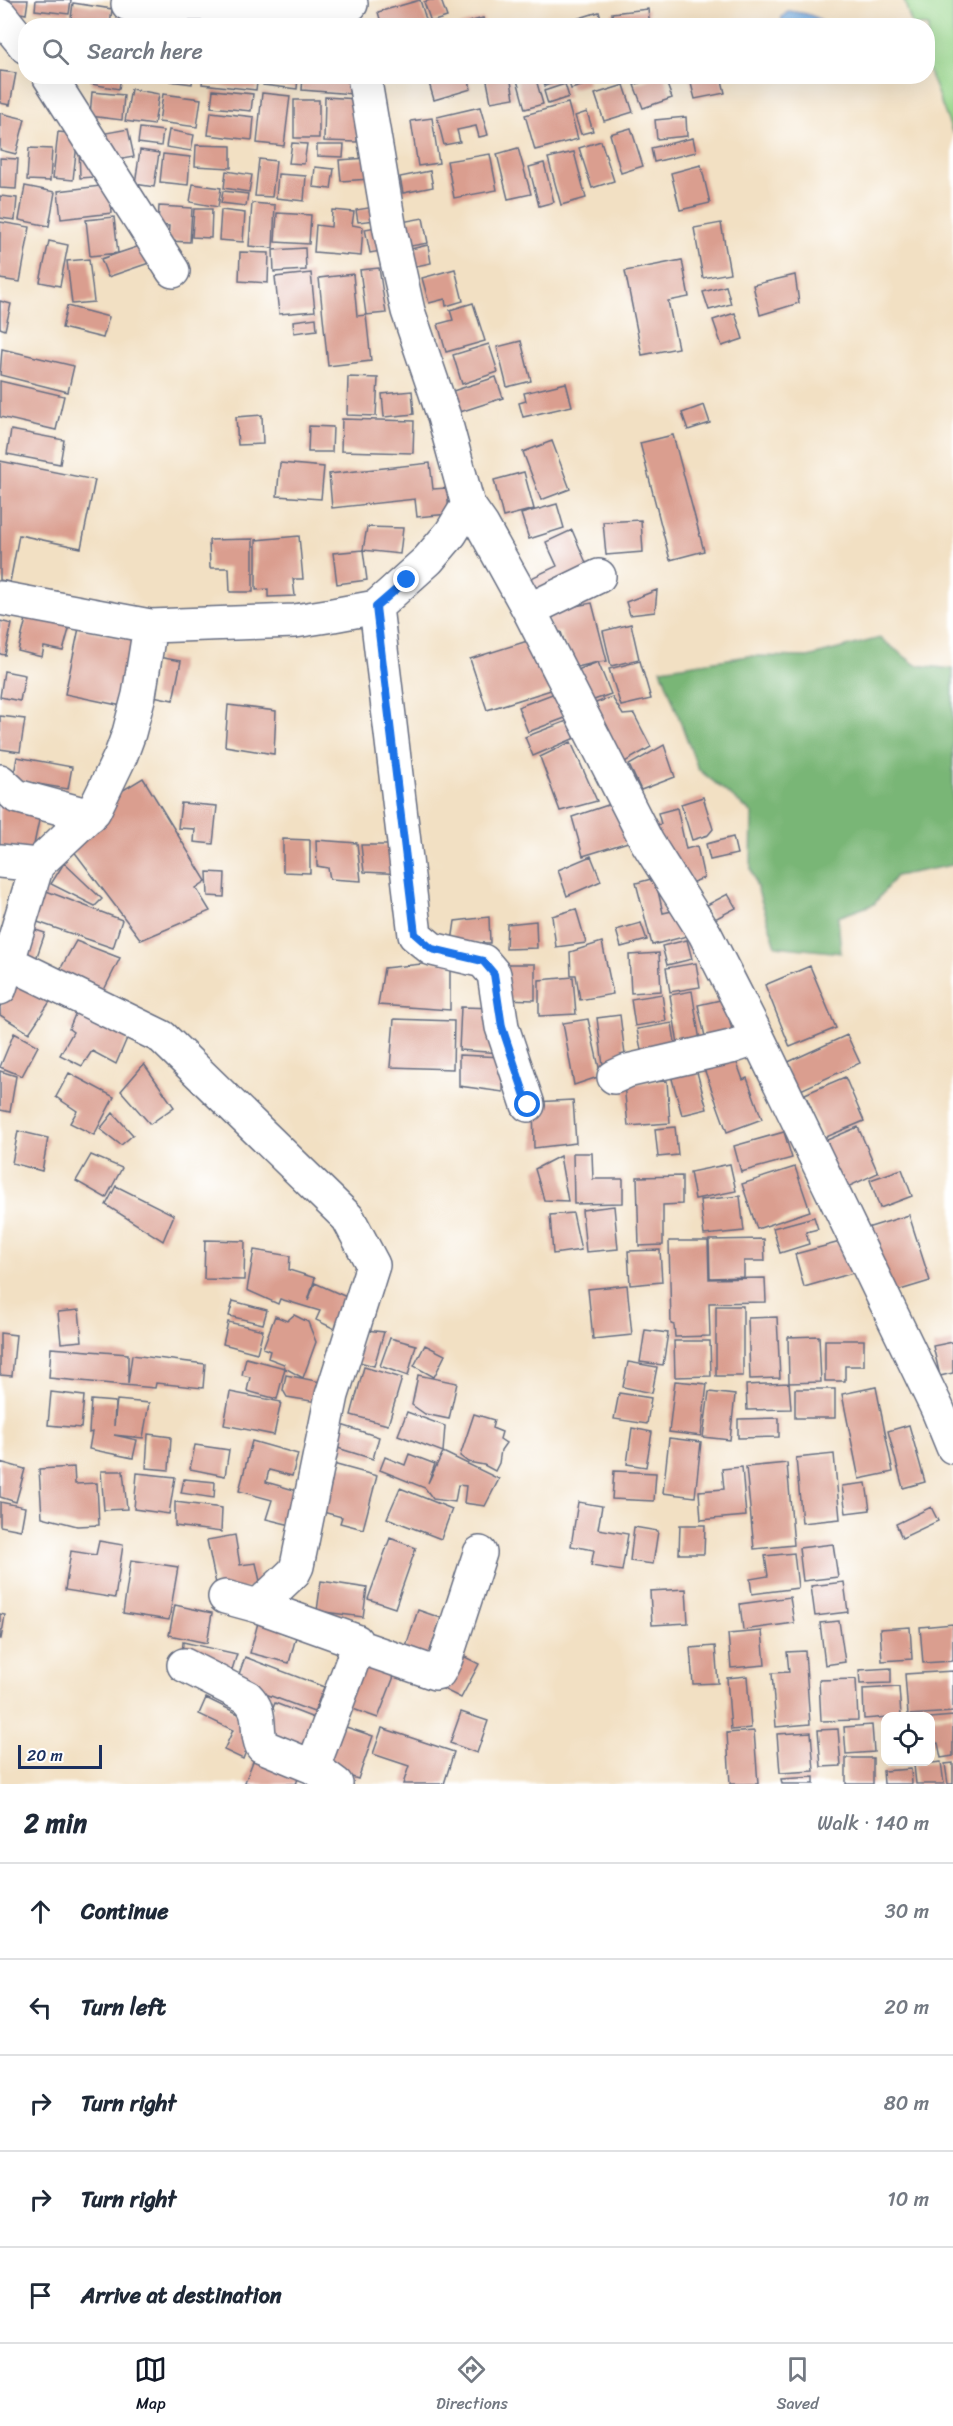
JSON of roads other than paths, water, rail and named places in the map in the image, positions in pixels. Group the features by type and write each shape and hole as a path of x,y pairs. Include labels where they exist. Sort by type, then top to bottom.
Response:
{"street":[{"path":"128,4 191,2 352,10"},
{"path":"0,15 18,37"},
{"path":"54,84 173,271"},
{"path":"365,84 390,230 408,311 444,417 468,505 482,525 529,610 647,842 705,934 758,1038 937,1408 953,1447"},
{"path":"0,598 150,626 295,621 376,607 428,560 451,533 468,505"},
{"path":"529,610 599,576"},
{"path":"376,607 415,934 432,949 483,961 494,974 502,1027 528,1105"},
{"path":"150,626 139,695 121,755 90,816 37,865 4,975 162,1036 348,1218 372,1264 332,1395 297,1566 294,1572 258,1606"},
{"path":"0,781 16,796 90,816"},
{"path":"0,861 37,865"},
{"path":"614,1077 627,1071 731,1047 758,1038"},
{"path":"357,1646 435,1673 439,1672 446,1658 480,1553"},
{"path":"184,1665 247,1696 254,1704 259,1718 262,1746 324,1775 357,1646 356,1641 258,1606 225,1597"}],"water":[{"path":"789,11 804,13 816,18 782,18"}]}
